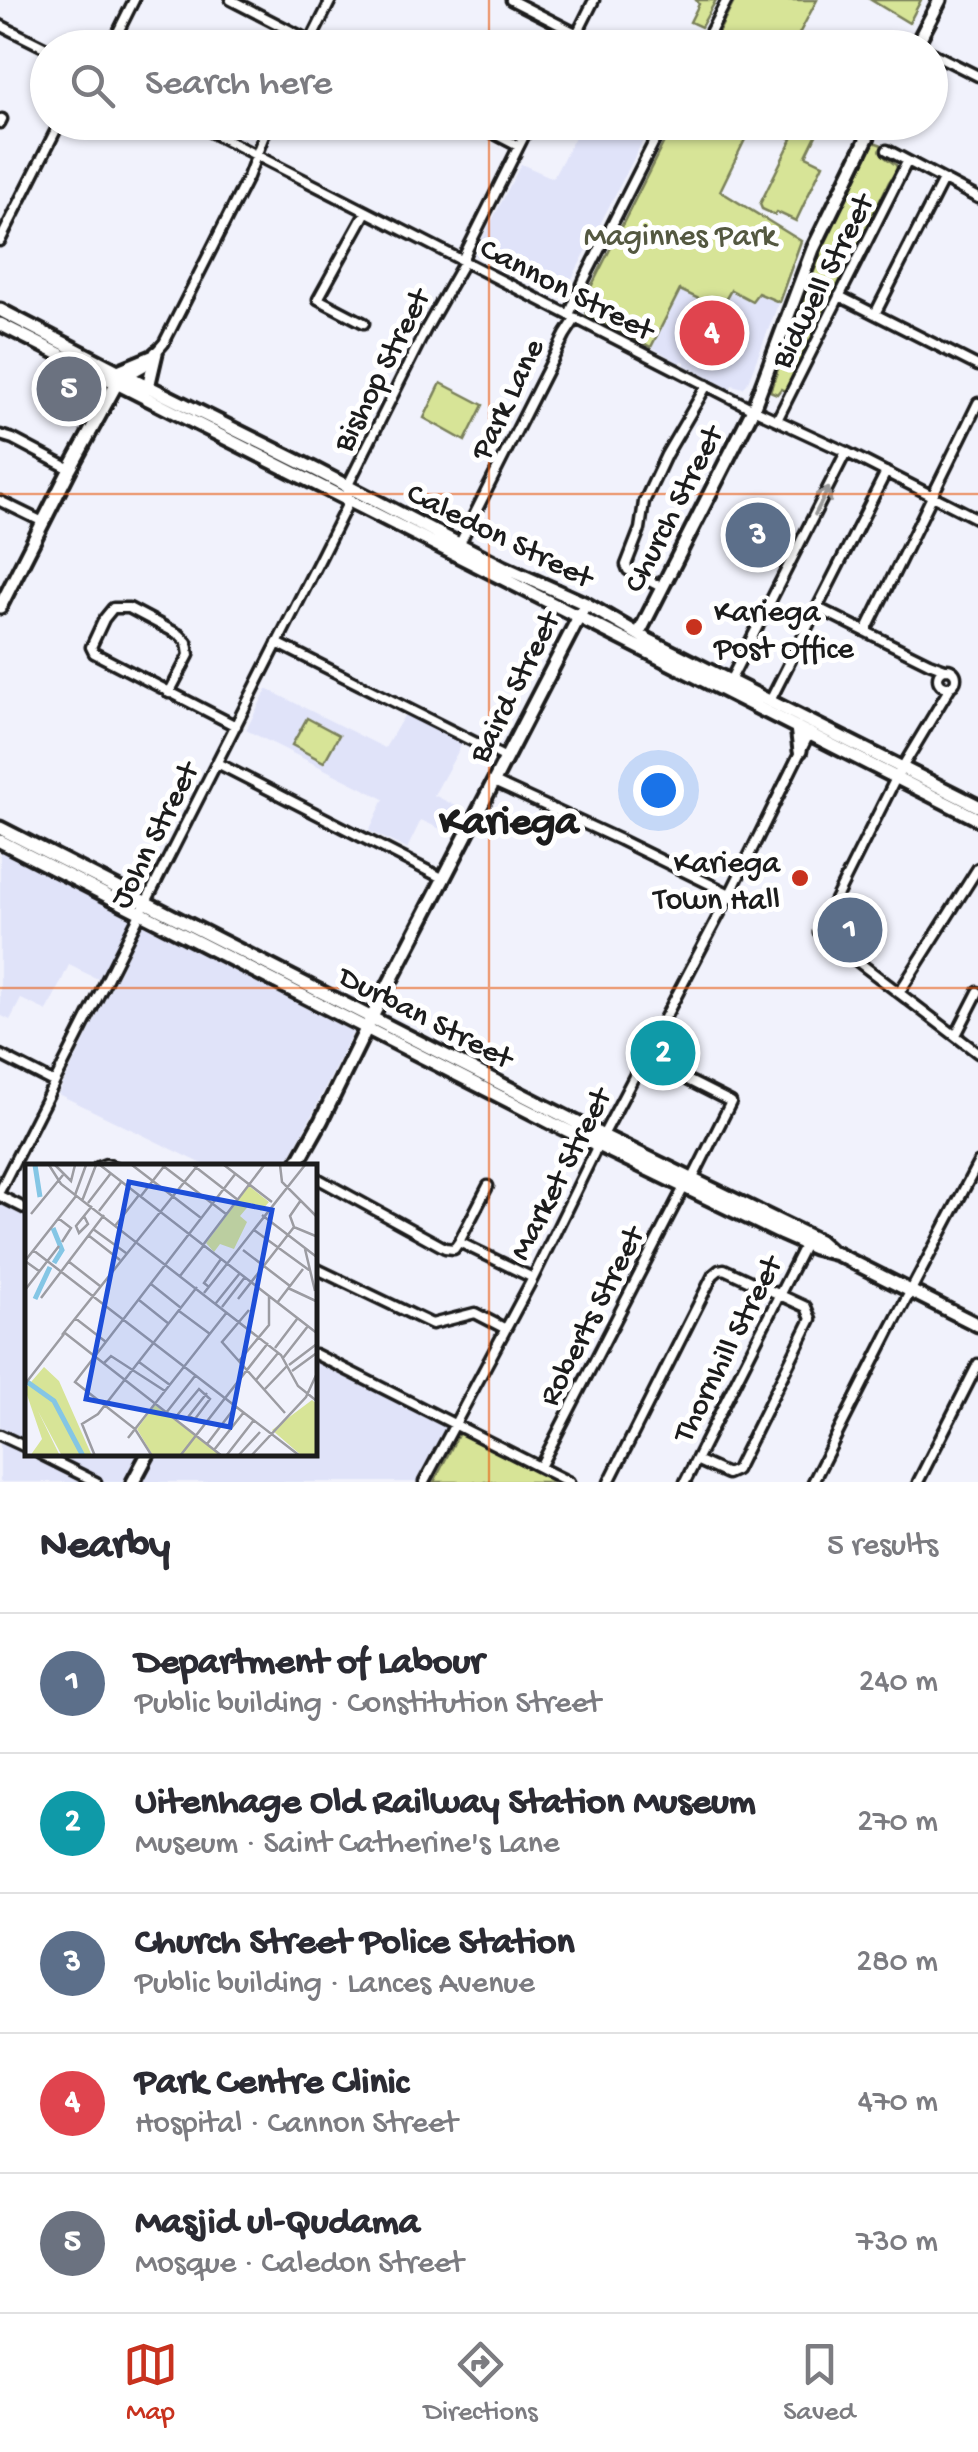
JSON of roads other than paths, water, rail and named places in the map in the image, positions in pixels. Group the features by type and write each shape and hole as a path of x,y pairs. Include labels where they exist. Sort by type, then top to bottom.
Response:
{"main road":[{"path":"926,30 940,0"},
{"name":"Church Street","path":"639,633 753,409 813,249 865,140"},
{"name":"Caledon Street","path":"0,310 350,500 586,604 770,701 807,728"},
{"name":"Caledon Street","path":"0,324 148,387 347,486 622,639 978,806"},
{"path":"0,607 120,376 155,355"},
{"path":"148,387 155,355"},
{"name":"Baird Street","path":"297,1164 586,604"},
{"path":"622,639 639,633 644,650"},
{"path":"800,752 807,728"},
{"name":"Caledon Street","path":"900,772 978,819"},
{"name":"Durban Street","path":"0,828 143,908"},
{"name":"Durban Street","path":"0,842 143,908 601,1141 978,1325"},
{"path":"134,1482 146,1457"}],"street":[{"path":"119,30 134,0"},
{"path":"231,0 284,30"},
{"path":"316,30 331,0"},
{"path":"511,0 569,30"},
{"path":"579,30 594,0"},
{"path":"711,30 727,0"},
{"path":"0,25 30,41"},
{"path":"948,61 978,76"},
{"path":"0,241 51,140"},
{"name":"Cannon Street","path":"226,140 753,409 978,519"},
{"path":"155,355 248,177 263,140"},
{"path":"506,140 518,146"},
{"name":"Bishop Street","path":"350,500 347,486 464,262 521,140"},
{"name":"Park Lane","path":"457,550 565,334 584,280 655,140"},
{"path":"886,150 978,198"},
{"name":"Bidwell Street","path":"777,420 907,162"},
{"path":"875,314 943,180"},
{"path":"364,323 318,299 366,212"},
{"path":"840,296 978,366"},
{"path":"661,587 628,570 626,565 640,529 644,502 707,385"},
{"path":"866,631 978,404"},
{"path":"0,436 70,469"},
{"path":"730,681 846,452"},
{"path":"770,701 886,472"},
{"name":"John Street","path":"0,1193 350,500"},
{"path":"0,501 43,522"},
{"path":"169,693 189,654 187,642 129,608 111,610 92,652 169,693 236,726"},
{"path":"818,608 929,663 944,679 941,703 900,772 819,932 978,1053"},
{"path":"277,643 506,758"},
{"name":"Market Street","path":"424,1482 533,1278 800,752"},
{"path":"218,762 444,879"},
{"path":"494,782 730,894"},
{"path":"900,993 978,868"},
{"path":"956,1035 978,992"},
{"path":"0,1055 54,1082"},
{"name":"Roberts Street","path":"540,1467 731,1102 644,1058"},
{"path":"813,1482 978,1163"},
{"path":"318,1179 448,1250 459,1242 488,1186"},
{"path":"0,1193 25,1208"},
{"name":"Thornhill Street","path":"685,1482 807,1240"},
{"path":"459,1242 533,1278"},
{"path":"318,1269 428,1323 477,1313 506,1329"},
{"path":"609,1482 713,1275 726,1270 806,1308 811,1319 736,1470 725,1474 696,1460"},
{"path":"318,1355 569,1482"},
{"path":"918,1482 978,1364"},
{"path":"0,1435 25,1447"},
{"path":"46,1457 96,1482"}],"place":[{"name":"Park Centre Clinic","path":"712,333"},
{"name":"Masjid ul-Qudama","path":"69,389"},
{"name":"Church Street Police Station","path":"758,535"},
{"name":"Kariega Post Office","path":"694,627"},
{"name":"Kariega Town Hall","path":"800,878"},
{"name":"Department of Labour","path":"850,930"},
{"name":"Uitenhage Old Railway Station Museum","path":"663,1053"}],"district":[{"name":"Kariega","path":"509,817"}],"park label":[{"name":"Maginnes Park","path":"680,233"}]}
